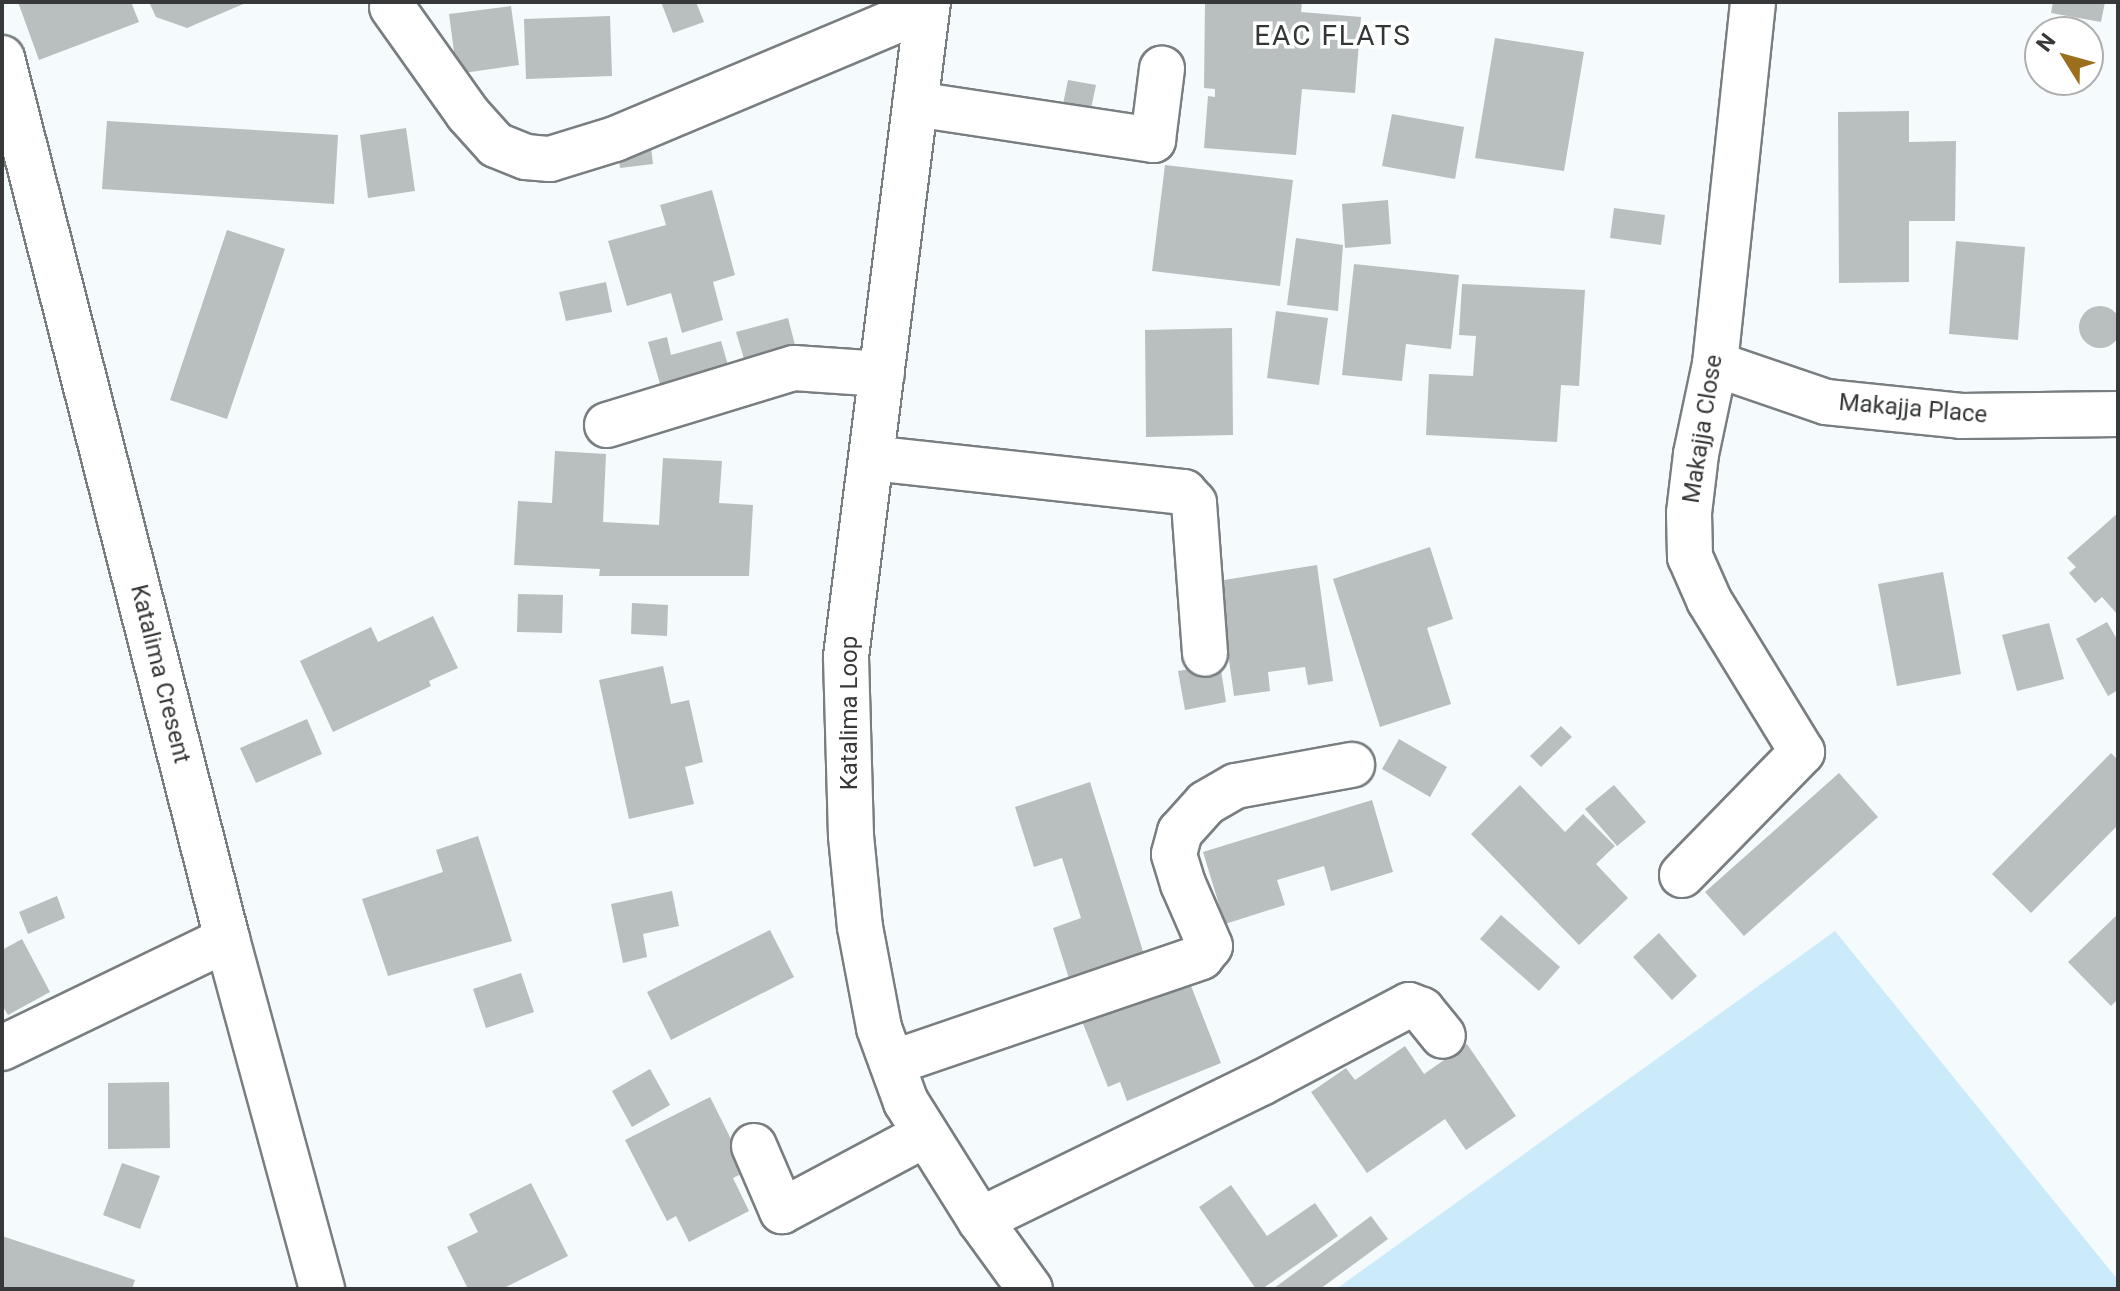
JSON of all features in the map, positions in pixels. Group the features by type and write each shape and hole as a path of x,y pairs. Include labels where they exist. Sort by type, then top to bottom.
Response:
{"street":[{"name":"Makajja Close","path":"1682,875 1802,752 1709,600 1690,557 1692,483 1715,364 1753,2"},
{"path":"392,7 468,114 496,145 526,157 550,159 615,139 928,5"},
{"name":"Katalima Loop","path":"928,5 846,657 851,836 860,927 879,1028 906,1102 980,1220 1030,1289"},
{"name":"Katalima Cresent","path":"2,58 227,939 322,1289"},
{"path":"915,104 1153,140 1162,69"},
{"name":"Makajja Place","path":"1715,364 1826,402 1961,416 2118,414"},
{"path":"607,425 794,368 882,374"},
{"path":"871,458 1184,492 1194,503 1205,654"},
{"path":"892,1063 1201,957 1210,946 1183,884 1174,854 1180,832 1206,803 1236,786 1352,765"},
{"path":"2,1048 227,939"},
{"path":"980,1220 1261,1083 1409,1005 1422,1010 1443,1036"},
{"path":"754,1146 782,1211 926,1134"}],"shaded area":[{"path":"1835,931 2118,1280 2118,1289 1336,1289"}],"building":[{"path":"18,2 131,2 139,22 39,60"},
{"path":"149,2 248,2 187,28 156,17"},
{"path":"661,2 696,2 704,22 673,33"},
{"path":"1205,2 1302,2 1301,12 1361,17 1355,93 1302,89 1296,155 1204,148 1208,96 1215,97 1215,89 1204,88"},
{"path":"2053,2 2105,2 2102,16 2051,13"},
{"path":"511,6 519,65 457,74 449,14"},
{"path":"610,16 612,76 526,79 524,19"},
{"path":"1495,38 1584,52 1564,171 1475,158"},
{"path":"1068,80 1096,85 1091,109 1063,104"},
{"path":"1909,111 1909,142 1956,141 1955,221 1909,221 1909,282 1839,283 1838,112"},
{"path":"1392,114 1464,127 1455,179 1382,166"},
{"path":"107,121 338,135 334,204 102,189"},
{"path":"406,128 415,191 368,198 360,135"},
{"path":"650,138 653,164 620,168 617,142"},
{"path":"1165,165 1293,180 1280,286 1152,271"},
{"path":"712,190 735,275 713,282 723,320 682,333 671,293 627,306 608,241 666,225 660,205"},
{"path":"1388,200 1391,244 1345,248 1342,204"},
{"path":"1614,208 1665,215 1661,245 1610,238"},
{"path":"227,230 285,249 227,419 170,400"},
{"path":"1296,238 1343,245 1338,311 1287,305"},
{"path":"1956,241 2025,247 2018,340 1949,334"},
{"path":"1354,264 1459,275 1451,349 1406,344 1402,381 1342,375"},
{"path":"606,282 612,312 566,321 559,292"},
{"path":"1462,284 1585,290 1579,386 1561,385 1557,442 1426,435 1429,374 1473,376 1476,336 1459,335"},
{"path":"2100,306 2115,312 2121,327 2115,342 2100,348 2085,342 2079,327 2085,312"},
{"path":"1276,311 1328,318 1319,385 1267,378"},
{"path":"788,318 795,345 744,359 736,332"},
{"path":"1232,328 1233,435 1146,437 1145,330"},
{"path":"667,337 671,355 721,341 728,365 660,384 648,342"},
{"path":"555,451 606,454 603,522 659,525 663,458 722,461 719,503 753,505 749,576 599,576 600,569 514,565 518,501 552,503"},
{"path":"2118,513 2118,615 2102,597 2095,603 2069,573 2076,567 2067,558"},
{"path":"1430,547 1453,619 1427,628 1451,704 1380,727 1333,579"},
{"path":"1317,565 1333,681 1308,685 1305,667 1268,672 1270,691 1234,696 1218,581"},
{"path":"1943,572 1961,674 1897,686 1878,584"},
{"path":"518,594 563,595 562,633 517,632"},
{"path":"632,603 668,605 667,636 631,634"},
{"path":"433,616 458,668 429,681 431,686 333,732 300,661 371,627 378,642"},
{"path":"2107,622 2118,641 2118,690 2108,696 2076,639"},
{"path":"2049,623 2064,679 2017,691 2002,635"},
{"path":"1220,664 1226,702 1185,710 1178,671"},
{"path":"663,666 671,704 689,700 703,762 685,767 694,804 629,819 599,680"},
{"path":"307,719 322,754 256,783 240,748"},
{"path":"1561,726 1572,737 1541,767 1530,756"},
{"path":"1399,739 1447,767 1430,797 1382,769"},
{"path":"2111,753 2118,760 2118,825 2031,913 1992,874"},
{"path":"1839,773 1878,817 1744,936 1705,892"},
{"path":"1090,782 1147,964 1072,988 1053,928 1081,918 1062,858 1034,867 1015,807"},
{"path":"1520,785 1565,832 1583,814 1615,846 1596,864 1628,898 1579,945 1471,834"},
{"path":"1614,785 1646,822 1617,846 1585,809"},
{"path":"1372,800 1393,872 1331,891 1324,866 1277,880 1285,905 1225,924 1203,852"},
{"path":"478,836 512,941 388,976 362,899 443,872 436,850"},
{"path":"672,891 679,926 643,934 647,957 623,963 611,904"},
{"path":"57,896 65,918 28,934 19,912"},
{"path":"2118,914 2118,999 2111,1006 2068,962"},
{"path":"1501,915 1560,967 1539,991 1480,939"},
{"path":"770,930 794,977 671,1040 647,992"},
{"path":"1659,933 1697,976 1672,1000 1633,957"},
{"path":"22,939 50,992 8,1015 2,1005 2,950"},
{"path":"521,973 534,1012 486,1028 473,989"},
{"path":"1186,973 1221,1063 1127,1101 1120,1082 1108,1087 1080,1016"},
{"path":"1467,1044 1516,1116 1466,1150 1445,1119 1367,1173 1311,1092 1346,1068 1355,1080 1405,1046 1424,1074"},
{"path":"650,1069 670,1105 632,1127 612,1091"},
{"path":"169,1082 170,1148 108,1149 108,1083"},
{"path":"710,1097 747,1171 733,1178 749,1211 689,1242 676,1216 667,1221 625,1140"},
{"path":"122,1163 160,1176 140,1229 103,1215"},
{"path":"531,1183 568,1256 502,1289 468,1289 447,1247 478,1232 469,1214"},
{"path":"1231,1185 1267,1236 1315,1203 1338,1236 1262,1289 1256,1289 1199,1207"},
{"path":"1371,1216 1388,1239 1320,1289 1273,1289"},
{"path":"2,1236 135,1280 132,1289 2,1289"}],"district":[{"name":"EAC FLATS","path":"1333,36"}]}
